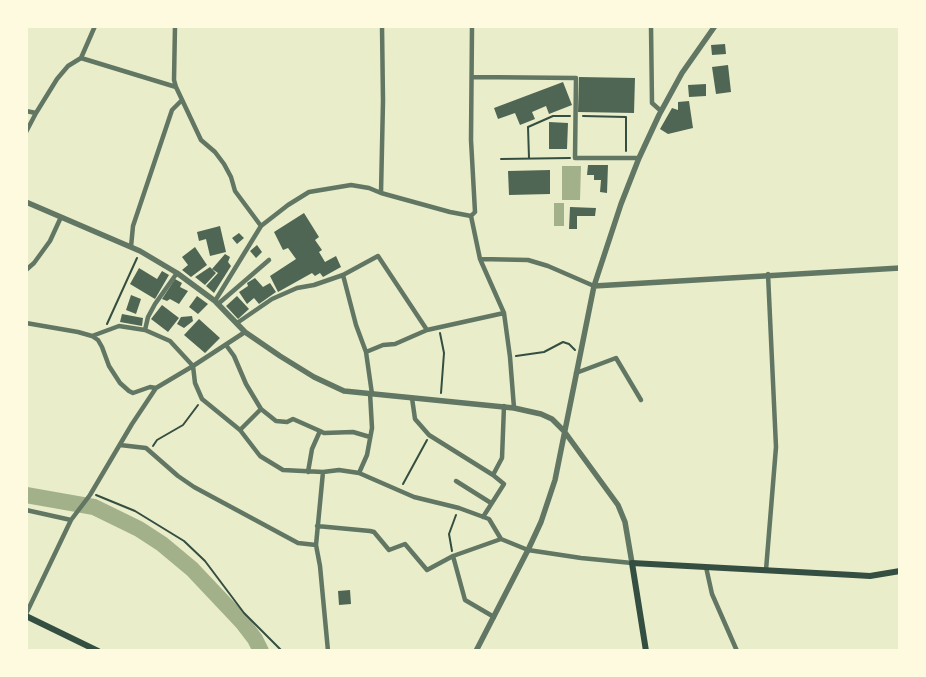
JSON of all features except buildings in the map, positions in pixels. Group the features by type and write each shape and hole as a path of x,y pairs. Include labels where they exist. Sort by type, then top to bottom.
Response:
{"main road":[{"path":"646,651 632,563 870,576 900,571"},
{"path":"26,615 98,651"}],"street":[{"path":"26,132 57,79 68,66 82,58 96,26"},
{"path":"174,26 174,80 176,87 201,140 215,152 224,164 231,177 235,191 261,226"},
{"path":"381,193 382,26"},
{"path":"217,303 261,226 288,205 309,192 351,185 369,188 450,212 470,216 475,212 472,140 472,26"},
{"path":"651,26 652,103 661,111"},
{"path":"476,651 541,522 554,480 594,286 621,204 639,158 661,111 682,73 715,26"},
{"path":"82,58 176,87"},
{"path":"472,77 576,78 575,158 639,158"},
{"path":"131,247 133,226 172,110 182,100"},
{"path":"26,111 36,114"},
{"path":"26,202 140,251 177,273 217,303 245,332 314,377 344,391 504,406 541,414 552,419 564,430 618,505 626,522 632,563 528,550 500,539 489,519 459,508 414,497 359,474 339,470 323,472 283,470 260,456 240,430 202,399 195,383 193,366 170,340 145,330 119,326 92,336"},
{"path":"470,216 480,259 504,312 514,408"},
{"path":"26,270 34,263 50,241 61,217"},
{"path":"237,324 272,300 297,288 343,275 378,256 428,330"},
{"path":"480,259 528,260 548,266 594,286 768,274 900,268"},
{"path":"217,303 269,260"},
{"path":"145,330 148,317 155,304 177,273"},
{"path":"766,570 776,447 768,274"},
{"path":"343,275 356,325 366,352 371,393 372,428 367,456 359,474"},
{"path":"366,352 383,344 395,344 428,330 504,312"},
{"path":"26,323 92,336 98,340 109,366 120,383 129,391 133,393 150,387 156,388"},
{"path":"26,615 71,520 91,494 156,388 245,332"},
{"path":"226,345 234,356 246,384 261,409 276,422 287,422 293,419 324,433 353,432 370,437"},
{"path":"576,372 616,358 641,400"},
{"path":"412,398 415,419 429,436 493,475 504,484 483,517"},
{"path":"493,475 502,458 504,406"},
{"path":"240,430 261,409"},
{"path":"308,472 312,449 320,431"},
{"path":"120,445 146,448 178,476 194,487 298,542 316,545"},
{"path":"323,472 316,545 322,584 328,651"},
{"path":"456,481 491,504"},
{"path":"26,510 71,520"},
{"path":"317,526 374,532 389,550 405,544 427,570 453,556 500,539"},
{"path":"453,556 465,600 494,617"},
{"path":"706,567 712,594 737,651"}],"path":[{"path":"529,158 528,127 553,116 626,116 627,158"},
{"path":"501,159 575,158"},
{"path":"104,332 140,251"},
{"path":"439,328 444,353 440,400"},
{"path":"510,357 544,352 564,342 569,344 580,356"},
{"path":"149,451 157,440 183,425 202,399"},
{"path":"399,491 429,436"},
{"path":"91,494 135,511 184,542 205,561 244,614 282,651"},
{"path":"453,556 449,534 459,508"}],"shaded area":[{"path":"562,166 581,166 580,200 562,200"},
{"path":"554,203 564,203 564,226 554,226"}],"waterway":[{"path":"26,495 94,507 139,529 162,544 192,569 242,622 255,639 261,651"}]}
